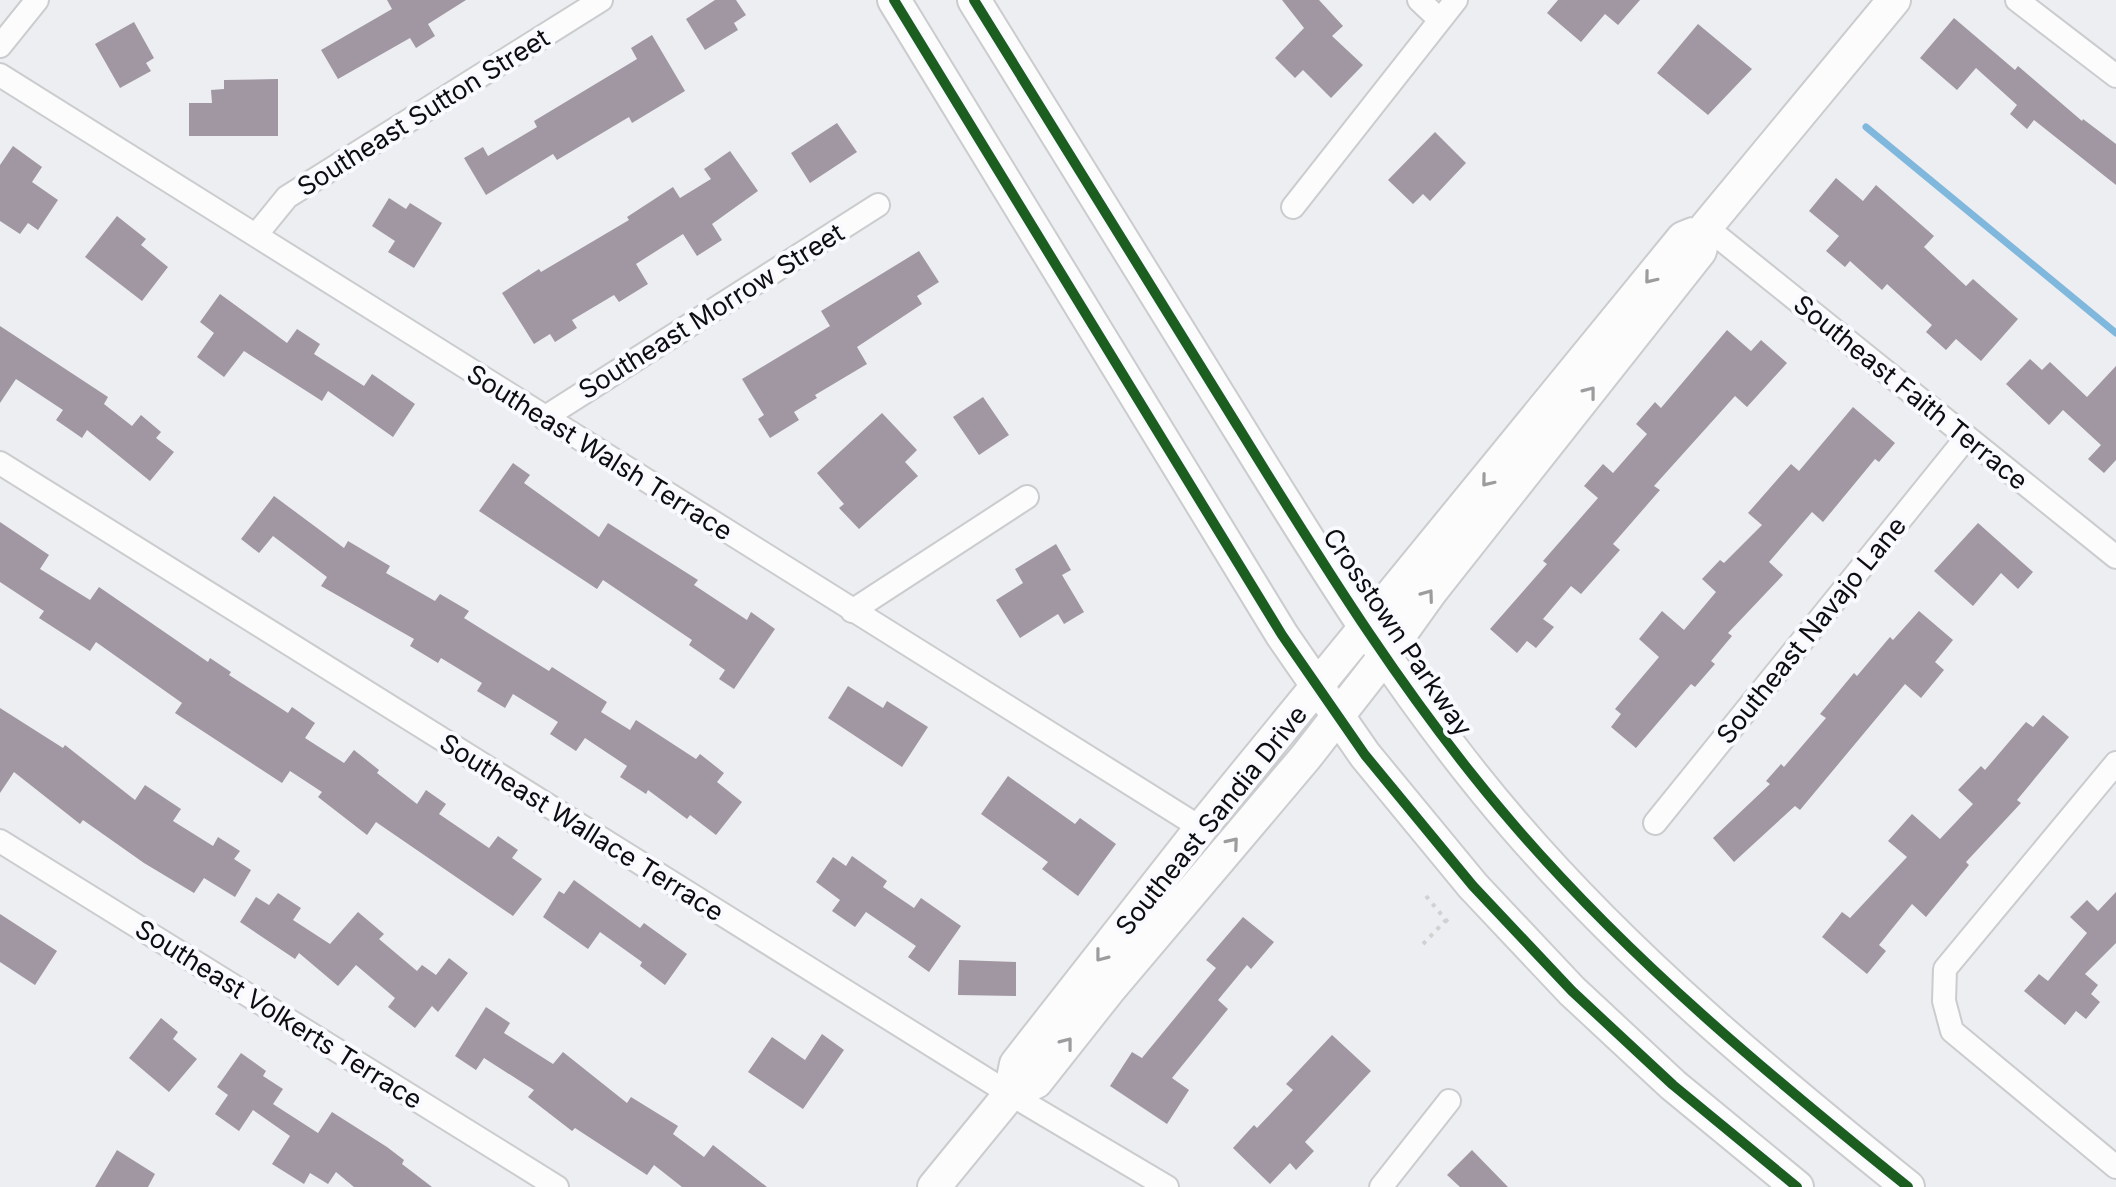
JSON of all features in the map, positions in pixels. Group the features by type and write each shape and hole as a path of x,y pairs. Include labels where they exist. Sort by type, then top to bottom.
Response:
{"main road":[{"path":"894,0 1337,717 1473,886 1572,991 1695,1104 1797,1187"},
{"name":"Crosstown Parkway","path":"974,0 1364,628 1471,773 1516,827 1652,970 1755,1062 1908,1187"},
{"name":"Southeast Sandia Drive","path":"1010,1094 1016,1064 1201,828 1683,238 1706,227 1894,0"},
{"name":"Southeast Sandia Drive","path":"934,1187 1010,1094 1036,1082 1337,717 1432,590 1700,251 1706,227"}],"street":[{"path":"0,46 37,0"},
{"name":"Southeast Sutton Street","path":"256,235 287,197 601,0"},
{"path":"1419,0 1439,19"},
{"path":"1293,207 1456,0"},
{"path":"2017,0 2116,76"},
{"name":"Southeast Walsh Terrace","path":"0,75 1201,828"},
{"name":"Southeast Morrow Street","path":"544,418 878,205"},
{"name":"Southeast Faith Terrace","path":"1706,227 2116,557"},
{"name":"Southeast Navajo Lane","path":"1655,823 1967,437"},
{"name":"Southeast Wallace Terrace","path":"0,463 1010,1094 1167,1187"},
{"path":"852,611 1027,497"},
{"path":"2116,763 1945,969 1944,1001 1952,1031 2116,1167"},
{"name":"Southeast Volkerts Terrace","path":"0,841 557,1187"},
{"path":"1381,1187 1449,1101"}],"path":[{"path":"1426,896 1451,926"},
{"path":"1423,944 1446,920"}],"building":[{"path":"387,0 466,0 428,24 435,36 416,48 410,38 338,79 321,50 392,9"},
{"path":"715,0 736,0 746,15 734,23 738,30 705,50 686,19"},
{"path":"1282,0 1319,0 1343,26 1332,36 1363,65 1331,98 1303,70 1295,78 1275,58 1304,28"},
{"path":"1558,0 1640,0 1618,25 1605,14 1581,42 1547,13"},
{"path":"1954,18 2015,70 2018,66 2082,121 2116,144 2116,185 2034,120 2027,129 2010,114 2017,105 1976,68 1957,90 1920,58"},
{"path":"134,22 154,58 146,63 151,71 120,88 95,44"},
{"path":"1698,24 1752,69 1708,115 1657,73"},
{"path":"652,35 685,91 632,123 629,117 557,160 553,154 486,195 464,158 483,147 488,156 537,127 534,121 637,59 631,48"},
{"path":"278,79 278,136 189,136 189,103 212,103 211,90 224,89 224,80"},
{"path":"837,123 857,152 810,183 791,153"},
{"path":"1435,132 1466,163 1430,201 1423,194 1413,204 1388,180"},
{"path":"13,146 42,167 32,182 58,200 38,230 28,223 20,234 0,221 0,165"},
{"path":"730,151 758,191 712,224 722,240 697,256 683,234 636,264 648,284 619,302 614,295 572,320 577,328 555,342 550,334 534,344 502,293 629,220 627,217 673,187 680,198 711,179 704,169"},
{"path":"1836,178 1863,201 1876,185 1934,236 1924,247 1966,286 1973,279 2018,319 1981,361 1956,339 1946,350 1926,332 1932,325 1887,284 1882,290 1850,261 1845,267 1826,251 1839,236 1809,211"},
{"path":"389,198 406,209 410,203 442,223 414,268 388,252 395,241 372,226"},
{"path":"117,216 146,239 141,245 168,267 142,301 85,257"},
{"path":"919,251 939,282 917,296 922,304 857,347 867,364 815,395 817,398 794,412 799,420 770,438 758,419 764,415 742,379 830,326 821,311"},
{"path":"220,294 287,343 297,329 320,344 314,354 364,386 372,374 415,404 393,437 328,391 322,401 244,351 224,377 197,357 214,333 200,322"},
{"path":"0,326 108,397 104,404 132,426 141,415 161,432 156,438 174,452 150,481 87,430 82,438 56,420 63,410 16,379 0,403"},
{"path":"1727,330 1751,351 1761,340 1787,363 1747,407 1735,396 1654,486 1660,490 1613,544 1620,550 1581,594 1571,586 1543,619 1554,627 1536,648 1527,641 1517,653 1490,629 1547,564 1543,561 1598,498 1584,486 1603,464 1613,473 1647,434 1636,424 1655,402 1661,408"},
{"path":"2030,359 2042,370 2050,362 2087,397 2116,366 2116,460 2104,473 2088,459 2101,445 2063,410 2049,425 2006,384"},
{"path":"983,397 1009,435 979,455 953,417"},
{"path":"1853,407 1895,443 1879,462 1875,459 1823,522 1812,512 1769,562 1783,575 1728,633 1732,636 1711,661 1715,664 1695,687 1691,684 1636,748 1611,727 1621,714 1615,709 1659,657 1639,639 1662,611 1684,630 1716,592 1702,579 1720,560 1724,563 1762,525 1748,513 1791,464 1799,471"},
{"path":"882,413 917,450 905,462 918,476 859,529 839,508 844,504 817,473"},
{"path":"513,463 530,475 524,483 599,537 608,523 698,580 694,585 747,620 751,612 775,629 734,689 719,679 725,670 689,645 692,640 603,580 597,589 479,511"},
{"path":"274,496 344,548 348,541 390,566 386,573 435,601 440,594 469,611 464,618 549,671 552,667 607,702 601,712 630,730 636,720 696,759 700,754 724,773 717,782 742,802 716,835 690,815 687,819 648,790 646,794 620,777 627,766 585,738 576,751 550,734 558,722 513,694 505,708 477,691 482,683 441,658 438,663 410,646 414,639 321,586 327,577 273,536 259,553 241,539"},
{"path":"0,522 49,555 40,569 90,600 99,587 208,662 210,658 231,672 229,675 288,713 292,707 315,723 305,738 344,763 354,750 379,770 377,773 417,804 426,790 446,804 439,814 489,848 498,836 518,850 512,858 542,879 513,916 376,822 367,835 318,797 322,792 290,771 282,783 175,713 182,703 96,642 90,651 39,618 44,611 0,582"},
{"path":"1978,523 2033,572 2018,589 2001,573 1973,606 1934,571"},
{"path":"1056,544 1071,570 1062,575 1084,612 1064,624 1058,614 1020,638 996,600 1023,583 1015,569"},
{"path":"1919,611 1953,640 1935,662 1944,670 1921,698 1905,684 1800,810 1795,806 1734,862 1713,838 1770,784 1766,781 1781,764 1784,767 1826,718 1820,714 1854,673 1857,676 1890,637 1893,640"},
{"path":"848,686 883,708 887,701 928,727 902,767 828,718"},
{"path":"0,708 63,748 65,745 135,800 145,785 181,809 173,821 213,846 218,837 240,851 234,859 251,870 235,897 204,878 194,893 144,863 83,820 80,824 14,772 0,793"},
{"path":"2043,715 2069,737 2017,800 2021,803 1966,862 1969,865 1926,917 1912,904 1879,945 1886,951 1867,974 1822,937 1842,912 1850,918 1907,857 1888,841 1912,814 1940,839 1973,804 1958,790 1981,766 1985,770 2026,722 2033,727"},
{"path":"1008,776 1075,824 1080,818 1116,844 1078,896 1042,869 1048,862 981,814"},
{"path":"852,856 887,881 883,887 914,908 921,898 961,926 929,972 908,957 916,946 866,912 855,927 832,911 840,900 816,882 833,857 846,866"},
{"path":"574,880 640,928 644,923 687,954 665,985 640,966 642,962 600,932 588,949 543,917 559,891 564,894"},
{"path":"2116,892 2116,943 2085,974 2098,985 2091,994 2100,1002 2086,1019 2076,1011 2065,1025 2024,991 2039,974 2048,981 2087,933 2070,917 2087,900 2098,911"},
{"path":"278,893 301,908 293,920 330,944 358,912 384,934 379,939 417,971 422,965 436,975 449,958 468,973 438,1012 432,1006 415,1028 388,1007 395,998 356,965 338,986 299,953 295,959 240,922 256,897 269,905"},
{"path":"0,914 57,951 35,985 0,962"},
{"path":"1243,917 1274,942 1251,969 1247,965 1218,1000 1228,1009 1172,1078 1189,1090 1167,1124 1110,1086 1132,1052 1142,1058 1216,968 1206,960"},
{"path":"959,960 1016,962 1016,996 958,995"},
{"path":"486,1007 510,1023 504,1033 553,1064 563,1052 627,1103 631,1097 678,1126 673,1134 704,1157 713,1145 767,1187 682,1187 654,1165 647,1175 575,1128 572,1131 528,1097 534,1090 484,1058 476,1070 455,1056"},
{"path":"161,1018 178,1032 173,1039 197,1059 169,1092 129,1058"},
{"path":"822,1034 844,1050 803,1109 748,1072 772,1037 805,1060"},
{"path":"1332,1035 1371,1071 1305,1142 1314,1151 1296,1170 1290,1163 1270,1184 1233,1148 1293,1090 1286,1084"},
{"path":"241,1053 266,1071 263,1076 283,1089 273,1104 318,1133 332,1112 387,1147 404,1160 402,1164 432,1187 354,1187 336,1172 328,1184 310,1173 304,1184 272,1164 290,1136 253,1110 239,1131 215,1114 228,1095 217,1087"},
{"path":"117,1150 155,1174 148,1187 95,1187"},
{"path":"1472,1150 1508,1187 1460,1187 1447,1175"}],"waterway":[{"path":"1866,127 2116,333"}],"cycle path":[{"path":"894,0 1282,635 1365,755 1473,886 1572,991 1673,1085 1797,1187"},
{"path":"974,0 1331,575 1400,678 1474,777 1559,875 1653,970 1753,1059 1908,1187"}]}
